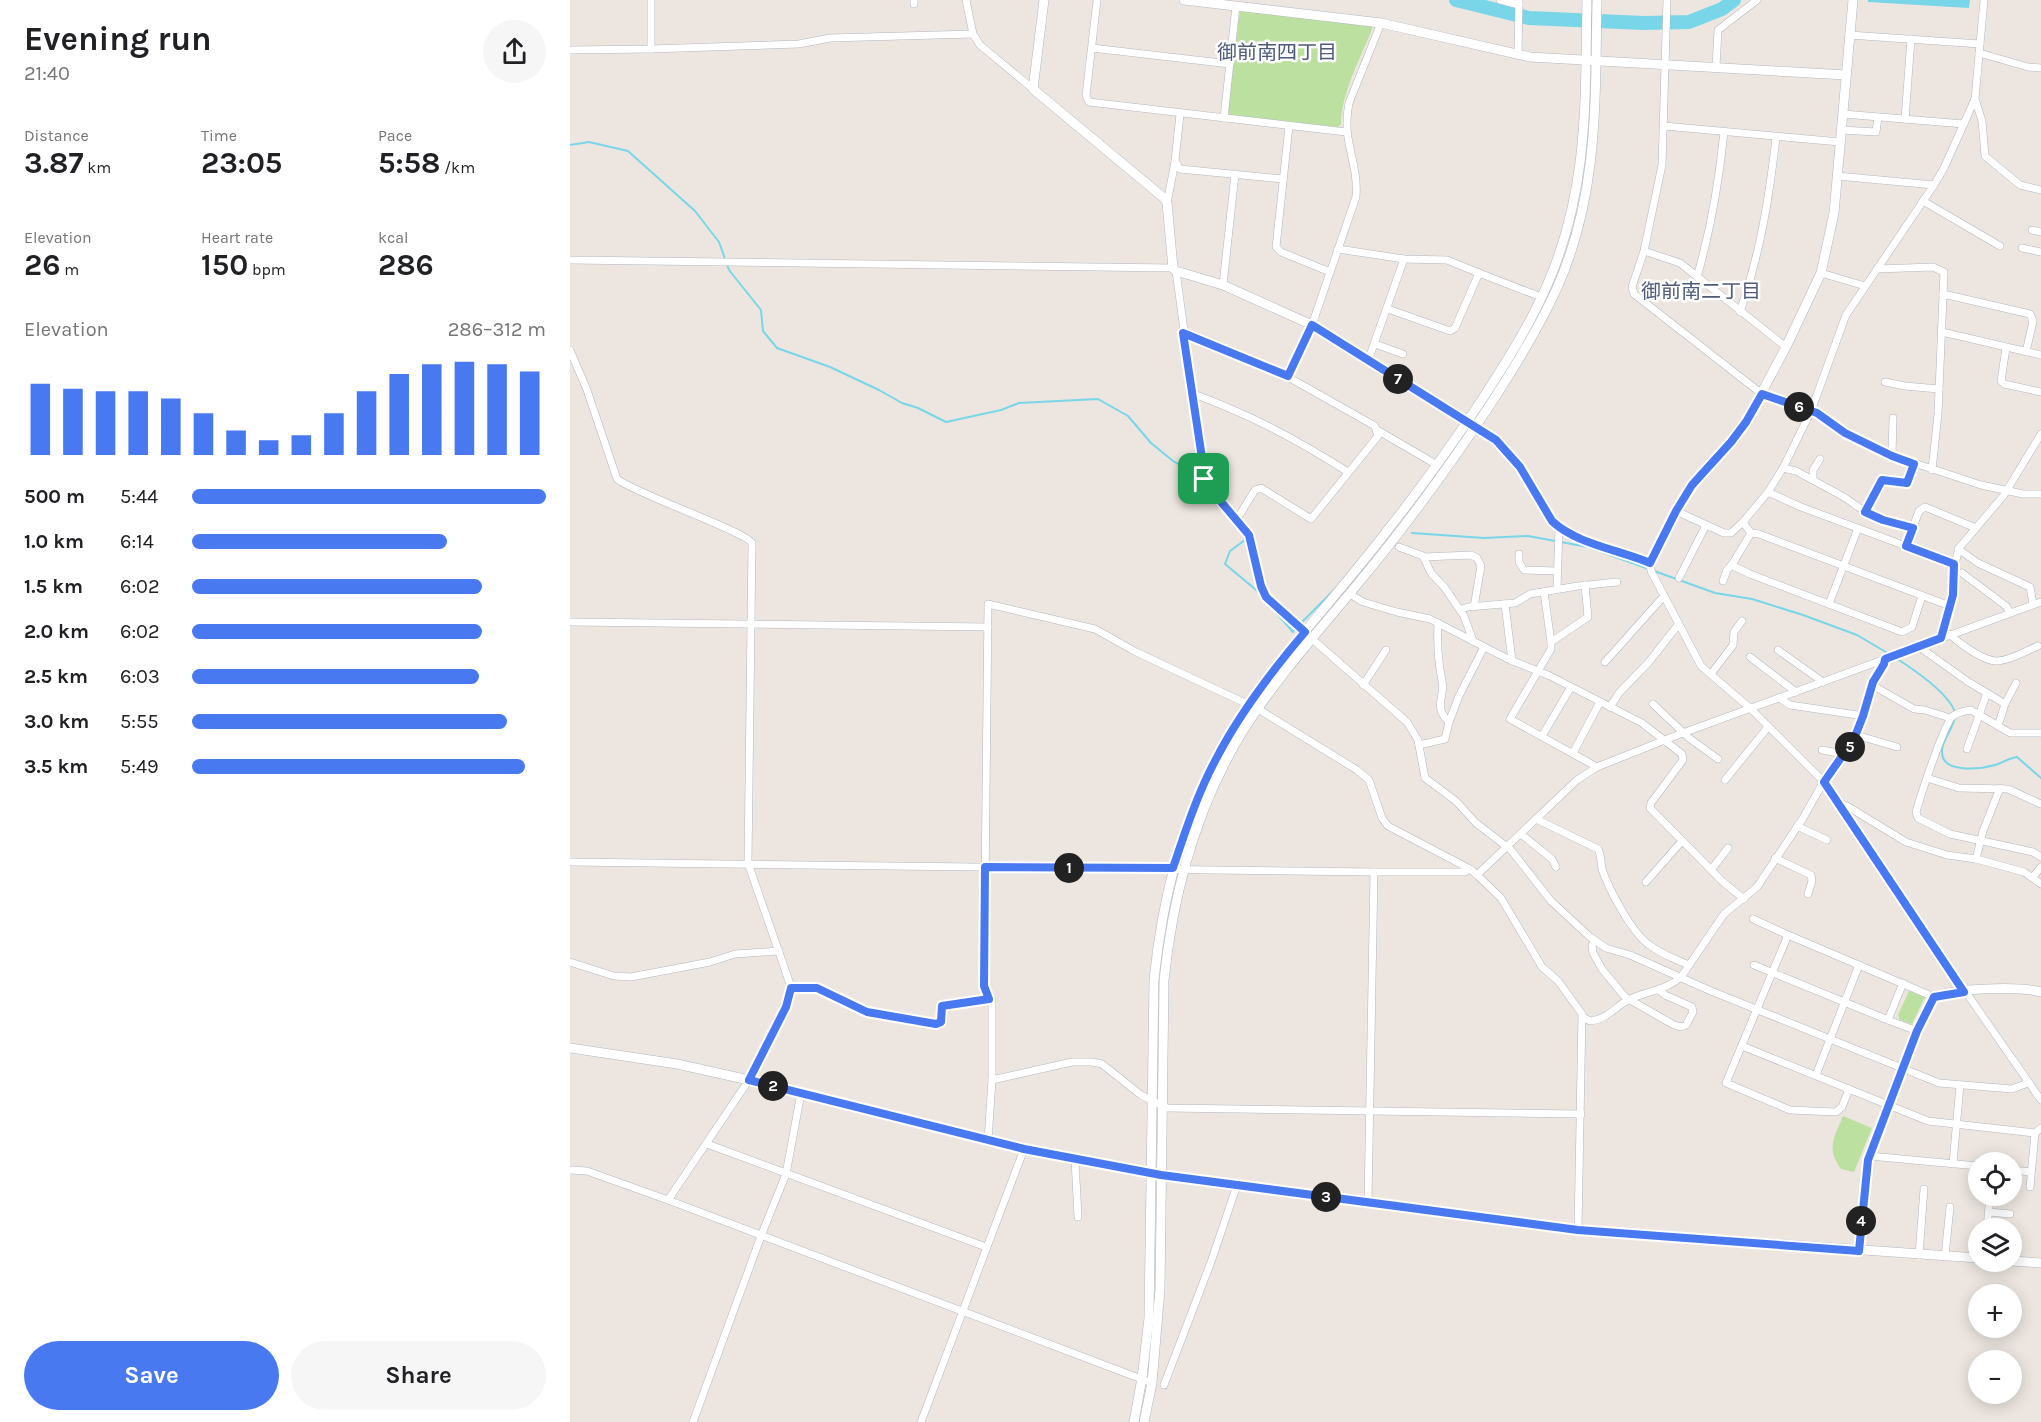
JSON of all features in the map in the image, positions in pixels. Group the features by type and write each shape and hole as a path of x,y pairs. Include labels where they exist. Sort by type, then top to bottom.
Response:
{"street":[{"path":"651,0 651,49"},
{"path":"966,0 973,34 985,50 1164,198 1167,203"},
{"path":"1034,89 1044,0"},
{"path":"1097,0 1086,96 1089,102 1346,132"},
{"path":"1184,0 1381,23 1518,55 1592,62 1846,75"},
{"path":"1500,0 1519,4 1518,55"},
{"path":"1308,635 1471,425 1524,351 1557,288 1572,249 1587,192 1592,158 1592,62 1587,30 1587,0"},
{"path":"1667,0 1662,165 1644,250 1632,287 1634,294 1762,394 1811,411 1845,433 1914,464 2007,490 2041,494"},
{"path":"1716,67 1718,30 1757,0"},
{"path":"1853,0 1831,230 1821,273 1786,347 1746,422 1692,485 1650,563 1678,625 1698,661 1751,709 1824,782 1964,992 2041,1100"},
{"path":"1676,511 1729,534 1743,522 1768,492 1784,468 1811,411 1846,315 1934,185 1975,99 1984,0"},
{"path":"1592,62 1597,35 1597,3"},
{"path":"1224,118 1236,6"},
{"path":"1288,376 1312,325 1354,205 1357,192 1356,174 1348,146 1346,123 1349,103 1381,23"},
{"path":"570,50 799,44 830,38 973,34"},
{"path":"1849,35 1980,44"},
{"path":"1905,119 1911,39"},
{"path":"1092,48 1230,64"},
{"path":"1979,53 2028,67 2041,68"},
{"path":"1975,99 1982,118 1987,158 2020,185 2041,190"},
{"path":"1180,114 1175,161 1167,203 1191,393 1206,484 1249,535 1264,593 1280,611 1407,722 1419,745 1425,778 1456,801 1476,823 1508,847 1551,901 1595,941 1606,948 1630,955 1939,1083 2012,1089 2028,1083"},
{"path":"1843,114 1964,124"},
{"path":"1842,130 1876,132 1878,117"},
{"path":"1289,126 1276,247 1281,252 1330,272"},
{"path":"1664,126 1776,138 1840,142"},
{"path":"1697,277 1712,223 1724,132"},
{"path":"1740,312 1757,260 1764,227 1776,138"},
{"path":"1175,161 1180,169 1282,179"},
{"path":"1223,285 1235,174"},
{"path":"1837,176 1934,185"},
{"path":"1923,201 2000,246"},
{"path":"2032,230 2041,232"},
{"path":"1338,249 1404,259 1447,260 1536,295"},
{"path":"2022,249 2041,252"},
{"path":"1644,250 1676,261 1786,347"},
{"path":"1368,361 1404,259"},
{"path":"570,260 1174,270 1223,285 1312,325 1496,440 1520,467 1552,521 1559,528 1650,563"},
{"path":"1876,269 1923,267 1939,268 1944,272 1939,389 1932,470"},
{"path":"1388,309 1450,331 1455,327 1479,273"},
{"path":"1821,273 1864,286"},
{"path":"1943,294 2031,314 2033,321 2026,352"},
{"path":"1942,332 2041,355"},
{"path":"1183,333 1288,376 1432,462"},
{"path":"1375,344 1403,354"},
{"path":"2006,348 2001,381 2004,384 2041,392"},
{"path":"570,350 587,390 617,479 751,541 748,863 791,988 786,1007 749,1080 668,1200"},
{"path":"1885,382 1939,389"},
{"path":"1191,393 1244,413 1305,444 1348,472"},
{"path":"1892,456 1893,418"},
{"path":"1134,1422 1149,1318 1161,1104 1164,980 1168,938 1183,869 1200,818 1268,676 1350,594 1408,523 1471,425"},
{"path":"1237,519 1255,490 1261,488 1311,519 1378,435 1377,430"},
{"path":"1941,638 1953,595 1954,564 1958,549 2007,490 2041,434"},
{"path":"1813,480 1813,470 1820,459"},
{"path":"1865,512 1882,480 1907,483 1914,464"},
{"path":"1784,468 1796,471 1848,499 1865,512 1883,520 1913,528"},
{"path":"1768,492 1954,564"},
{"path":"1906,546 1919,511 1925,507 1976,528"},
{"path":"1743,522 1751,533 1950,606"},
{"path":"1679,578 1706,525"},
{"path":"1557,589 1559,528"},
{"path":"1829,604 1858,528"},
{"path":"1723,580 1751,533"},
{"path":"1399,547 1424,557 1431,573 1460,610 1473,641"},
{"path":"1477,874 1577,780 1597,767 1683,733 2037,603 2030,587 1978,563 1958,549"},
{"path":"1519,554 1519,562 1524,570 1557,572"},
{"path":"1424,557 1470,555 1477,558 1480,566 1474,607"},
{"path":"1733,563 1735,567 1750,574 1902,632 1910,629 1922,596"},
{"path":"1962,573 2006,606 2010,612"},
{"path":"1460,610 1515,603 1530,594 1557,589 1617,582"},
{"path":"1551,642 1588,617 1585,585"},
{"path":"1544,592 1551,649 1510,719 1597,767"},
{"path":"1350,594 1363,602 1397,612 1430,618 1512,661 1538,671 1642,723 1682,754 1683,759 1651,803 1650,808 1731,890 1744,899"},
{"path":"1605,662 1664,596"},
{"path":"988,1140 992,1080 992,1000 989,999 984,986 988,604 1095,628 1136,652 1253,707 1357,770 1369,780 1382,818 1388,826 1477,874 1508,907 1516,926 1542,967 1558,981 1580,1009 1583,1017 1578,1230"},
{"path":"1505,604 1512,661"},
{"path":"1711,674 1733,644 1734,632 1742,621"},
{"path":"570,622 988,627"},
{"path":"1438,623 1437,646 1443,684 1440,706 1449,722"},
{"path":"1610,707 1619,693 1648,663 1678,625"},
{"path":"1949,634 1958,642 1994,661 2038,646"},
{"path":"1918,646 2005,704"},
{"path":"1419,745 1444,740 1462,689 1484,647"},
{"path":"1363,685 1386,650"},
{"path":"1778,650 1823,682"},
{"path":"1750,657 1796,692"},
{"path":"1583,1017 1590,1021 1601,1019 1630,1000 1674,984 1724,914 1755,890 1856,735 1872,685 1885,659"},
{"path":"1998,726 2005,704 2016,683"},
{"path":"1872,685 1914,709 1950,718"},
{"path":"1542,736 1571,687"},
{"path":"1967,749 1987,693"},
{"path":"1779,698 1790,705 1863,716"},
{"path":"1573,753 1600,702"},
{"path":"1653,704 1683,733 1718,759"},
{"path":"1144,1422 1152,1383 1160,1289 1151,1099 1154,980 1158,937 1173,868 1191,814 1209,772 1232,729 1253,707"},
{"path":"2041,733 2012,733 1969,710 1954,715 1950,718 1916,811 1918,818 1950,834 2033,852 2041,857"},
{"path":"1725,780 1768,727"},
{"path":"1856,735 1897,747"},
{"path":"1822,750 1844,754"},
{"path":"1927,778 1959,788 2012,790 2041,804"},
{"path":"1976,859 1980,840 2000,788"},
{"path":"1837,802 1906,842 1947,855 1976,859 2024,872 2041,884"},
{"path":"1536,819 1598,849 1602,870 1611,890 1643,939 1660,952 1689,965"},
{"path":"1797,826 1827,840"},
{"path":"1521,834 1552,859 1556,867"},
{"path":"1646,882 1682,841"},
{"path":"1711,870 1728,848"},
{"path":"1775,858 1810,875 1812,880 1808,894"},
{"path":"570,862 1374,872 1465,872 1470,869"},
{"path":"2033,877 2041,867"},
{"path":"1368,1202 1374,872"},
{"path":"1753,920 1934,997 2013,988 2041,992"},
{"path":"1788,936 1726,1083 1790,1110 1836,1112 1842,1107 1849,1089"},
{"path":"1595,941 1592,951 1602,969 1630,1000 1674,1024 1681,1027 1686,1025 1693,1012 1692,1007 1659,990"},
{"path":"570,962 614,976 631,977 710,962 735,954 778,951"},
{"path":"1754,965 1917,1031"},
{"path":"1816,1076 1859,965"},
{"path":"1888,1020 1903,983"},
{"path":"791,988 817,988 867,1012 936,1024 941,1022 942,1006 989,999"},
{"path":"1859,1251 1865,1175 1869,1156 1917,1031 1934,997"},
{"path":"1742,1046 1928,1121 2038,1130 2030,1187"},
{"path":"570,1048 677,1064 1024,1149 1156,1175 1578,1230 1968,1257"},
{"path":"992,1080 1072,1062 1092,1062 1102,1064 1141,1095 1167,1108 1581,1114"},
{"path":"1953,1163 1960,1085"},
{"path":"693,1422 786,1174 801,1093"},
{"path":"707,1144 986,1247"},
{"path":"921,1422 1024,1149"},
{"path":"1869,1156 1968,1165"},
{"path":"1075,1159 1078,1217"},
{"path":"570,1170 587,1171 668,1200 1152,1383"},
{"path":"2022,1171 2031,1172"},
{"path":"1164,1385 1211,1262 1237,1185"},
{"path":"1919,1255 1924,1189"},
{"path":"1988,1218 1989,1206"},
{"path":"1945,1256 1950,1207"},
{"path":"1989,1212 2010,1214"},
{"path":"2022,1262 2041,1263"}],"green space":[{"path":"1240,10 1373,27 1348,87 1341,124 1338,127 1230,115 1228,110"},
{"path":"1909,991 1925,997 1912,1024 1900,1020 1898,1015"},
{"path":"1843,1116 1872,1128 1854,1172 1841,1169 1834,1155 1833,1143"}],"water":[{"path":"1868,0 1970,0 1969,8 1868,2"}],"waterway":[{"path":"1456,0 1529,18 1644,23 1689,22 1722,9 1734,0"},
{"path":"570,145 589,142 628,151 695,211 719,242 729,270 761,310 763,331 777,348 830,367 946,422 1001,410 1019,403 1098,399 1128,416 1151,443 1173,461 1199,476 1203,490 1235,524"},
{"path":"1243,533 1245,540 1230,551 1225,564 1261,594"},
{"path":"1412,533 1484,538 1528,536 1588,547 1715,593 1752,599 1803,615 1857,635 1891,655"},
{"path":"1300,624 1334,590"},
{"path":"1272,608 1293,632 1296,628"},
{"path":"1896,658 1938,689 1955,712"},
{"path":"1955,717 1942,748 1944,759 1948,764 1963,768 1981,768 2017,757 2041,778"}],"district":[{"name":"御前南四丁目","path":"1277,52"},
{"name":"御前南二丁目","path":"1701,291"}],"route":[{"path":"1312,325 1496,440 1520,467 1552,521 1559,528 1650,563 1692,485 1731,442 1762,394 1817,413 1845,433 1914,464 1907,483 1882,480 1865,512 1883,520 1913,528 1906,546 1954,564 1953,595 1941,638 1885,659 1873,682 1854,739 1824,782 1964,992 1934,997 1917,1031 1868,1160 1859,1251 1578,1230 1161,1175 1024,1149 749,1080 786,1007 791,988 817,988 867,1012 936,1024 941,1022 942,1006 989,999 984,986 985,867 1173,868 1191,814 1214,762 1232,729 1268,676 1305,632 1266,597 1261,586 1249,535 1204,479 1183,333 1288,376 1312,325"}]}
